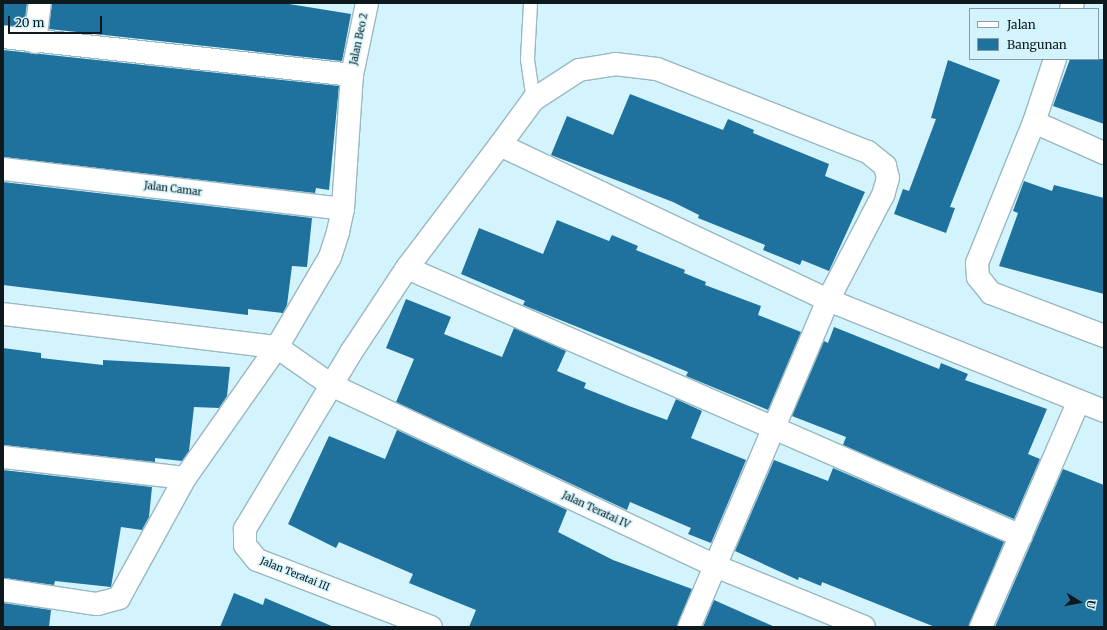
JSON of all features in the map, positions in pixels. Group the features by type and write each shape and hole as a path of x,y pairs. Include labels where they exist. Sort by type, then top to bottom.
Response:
{"street":[{"path":"35,42 40,3"},
{"name":"Jalan Beo 2","path":"3,590 97,604 119,598 185,478 278,347 330,257 343,209 352,75 366,3"},
{"path":"3,37 35,42 352,75"},
{"path":"1055,60 1034,122 977,263 978,277 992,293 1104,336"},
{"path":"533,100 579,70 616,64 657,68 877,158 885,166 888,178 883,195 828,300 713,565 689,627"},
{"name":"Jalan Teratai III","path":"432,627 257,560 246,545 245,529 253,513 331,384 407,268 533,100"},
{"path":"1034,122 1104,153"},
{"path":"500,145 828,300 1104,411"},
{"name":"Jalan Camar","path":"3,169 343,209"},
{"path":"407,268 1021,536"},
{"path":"3,314 278,347"},
{"name":"Jalan Teratai IV","path":"278,347 331,384 713,565 864,627"},
{"path":"982,627 1079,401"},
{"path":"3,457 185,478"}],"lane":[{"path":"530,3 527,59 533,100"}],"building":[{"path":"3,3 27,3 24,27 3,25"},
{"path":"52,3 283,3 351,14 342,61 49,29"},
{"path":"3,50 339,86 329,190 316,188 315,193 3,157"},
{"path":"1104,59 1104,124 1053,106 1070,60"},
{"path":"948,60 1000,80 950,207 955,208 946,233 894,214 903,189 909,191 936,119 931,118"},
{"path":"630,94 723,130 728,119 754,130 753,133 829,164 825,176 865,192 829,271 802,260 800,265 763,250 765,245 698,218 699,215 673,202 551,155 567,116 613,135"},
{"path":"1024,181 1052,191 1054,185 1104,198 1104,294 999,266 1018,213 1013,211"},
{"path":"3,182 312,218 307,267 292,266 287,305 283,313 248,309 248,315 3,285"},
{"path":"557,220 609,241 612,235 638,246 636,250 685,270 684,273 706,282 705,285 761,306 758,315 801,332 768,410 686,376 688,372 523,305 525,301 461,274 479,228 543,254"},
{"path":"406,299 451,317 444,334 502,357 514,328 566,351 557,371 586,383 584,388 629,406 667,420 676,399 702,411 691,438 746,460 711,543 688,534 691,528 630,502 627,510 396,402 414,359 386,348"},
{"path":"834,327 939,369 941,363 968,374 965,380 1047,409 1028,454 1040,459 1014,519 843,445 846,437 792,416 824,341 828,343"},
{"path":"3,348 41,353 41,358 103,365 103,360 230,367 227,396 219,408 194,407 189,451 182,461 155,458 155,462 3,445"},
{"path":"397,430 567,510 558,532 613,560 692,589 677,627 469,627 476,610 409,583 413,574 339,542 336,548 288,524 329,436 385,459"},
{"path":"774,460 828,481 833,468 1004,542 969,627 935,627 822,582 821,586 799,577 798,580 735,551"},
{"path":"1063,469 1104,485 1104,627 995,627"},
{"path":"3,470 152,487 149,517 142,530 121,527 111,587 55,581 54,585 3,578"},
{"path":"234,593 263,605 265,598 334,627 220,627"},
{"path":"714,600 775,627 703,627"},
{"path":"3,603 51,610 49,627 3,627"}]}
